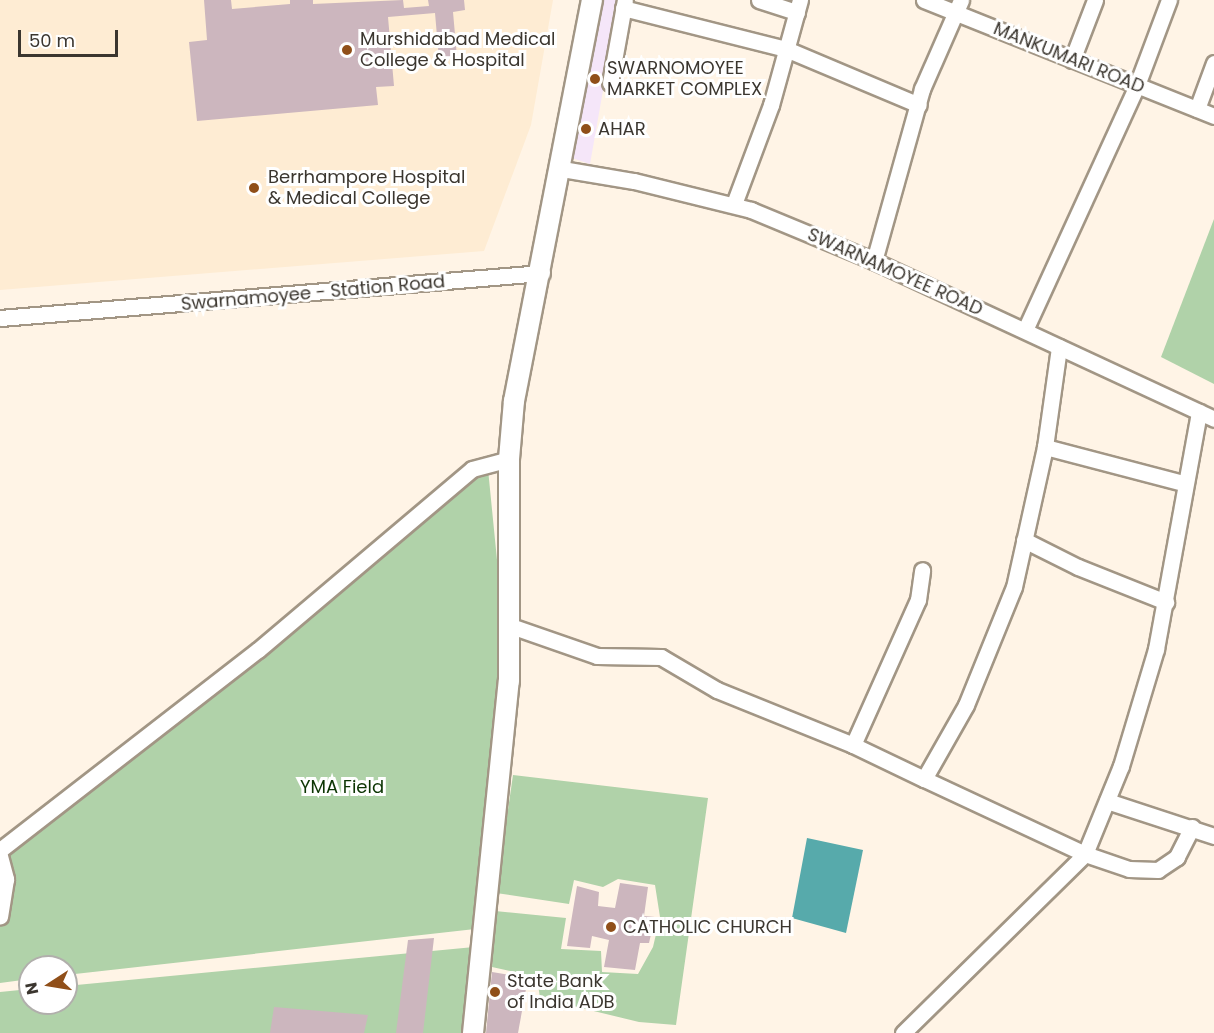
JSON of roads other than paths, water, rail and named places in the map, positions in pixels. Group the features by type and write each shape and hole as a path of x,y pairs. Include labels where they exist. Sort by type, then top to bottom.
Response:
{"street":[{"path":"473,1033 509,681 509,459 514,401 542,273 592,0"},
{"path":"734,204 771,105 798,6 759,0"},
{"name":"MANKUMARI ROAD","path":"924,0 958,6 1072,60 1214,116"},
{"path":"1072,60 1095,0"},
{"path":"1025,330 1137,86 1169,0"},
{"path":"610,82 624,4 786,49 919,105"},
{"path":"874,261 922,88 958,6"},
{"path":"1197,109 1214,63"},
{"name":"SWARNAMOYEE ROAD","path":"562,169 734,204 874,261 1214,419"},
{"name":"Swarnamoyee - Station Road","path":"0,318 84,314 542,273"},
{"path":"924,779 966,705 1002,622 1045,447 1059,347"},
{"path":"903,1033 1085,854 1107,801 1156,649 1198,412"},
{"path":"1045,447 1184,483"},
{"path":"0,850 258,650 472,469 509,459"},
{"path":"1024,540 1078,567 1166,602"},
{"path":"853,745 918,600 922,570"},
{"path":"508,624 597,656 661,657 717,690 853,745 1085,854 1129,869 1158,870 1177,857 1192,827"},
{"path":"1107,801 1214,836"},
{"path":"0,856 6,879 0,917"}],"water":[{"path":"807,838 863,850 846,933 792,918"}],"place":[{"name":"Murshidabad Medical College & Hospital","path":"347,50"},
{"name":"SWARNOMOYEE MARKET COMPLEX","path":"595,79"},
{"name":"AHAR","path":"586,129"},
{"name":"Berrhampore Hospital & Medical College","path":"254,188"},
{"name":"CATHOLIC CHURCH","path":"611,927"},
{"name":"State Bank of India ADB","path":"495,992"}],"park label":[{"name":"YMA Field","path":"342,787"}]}
